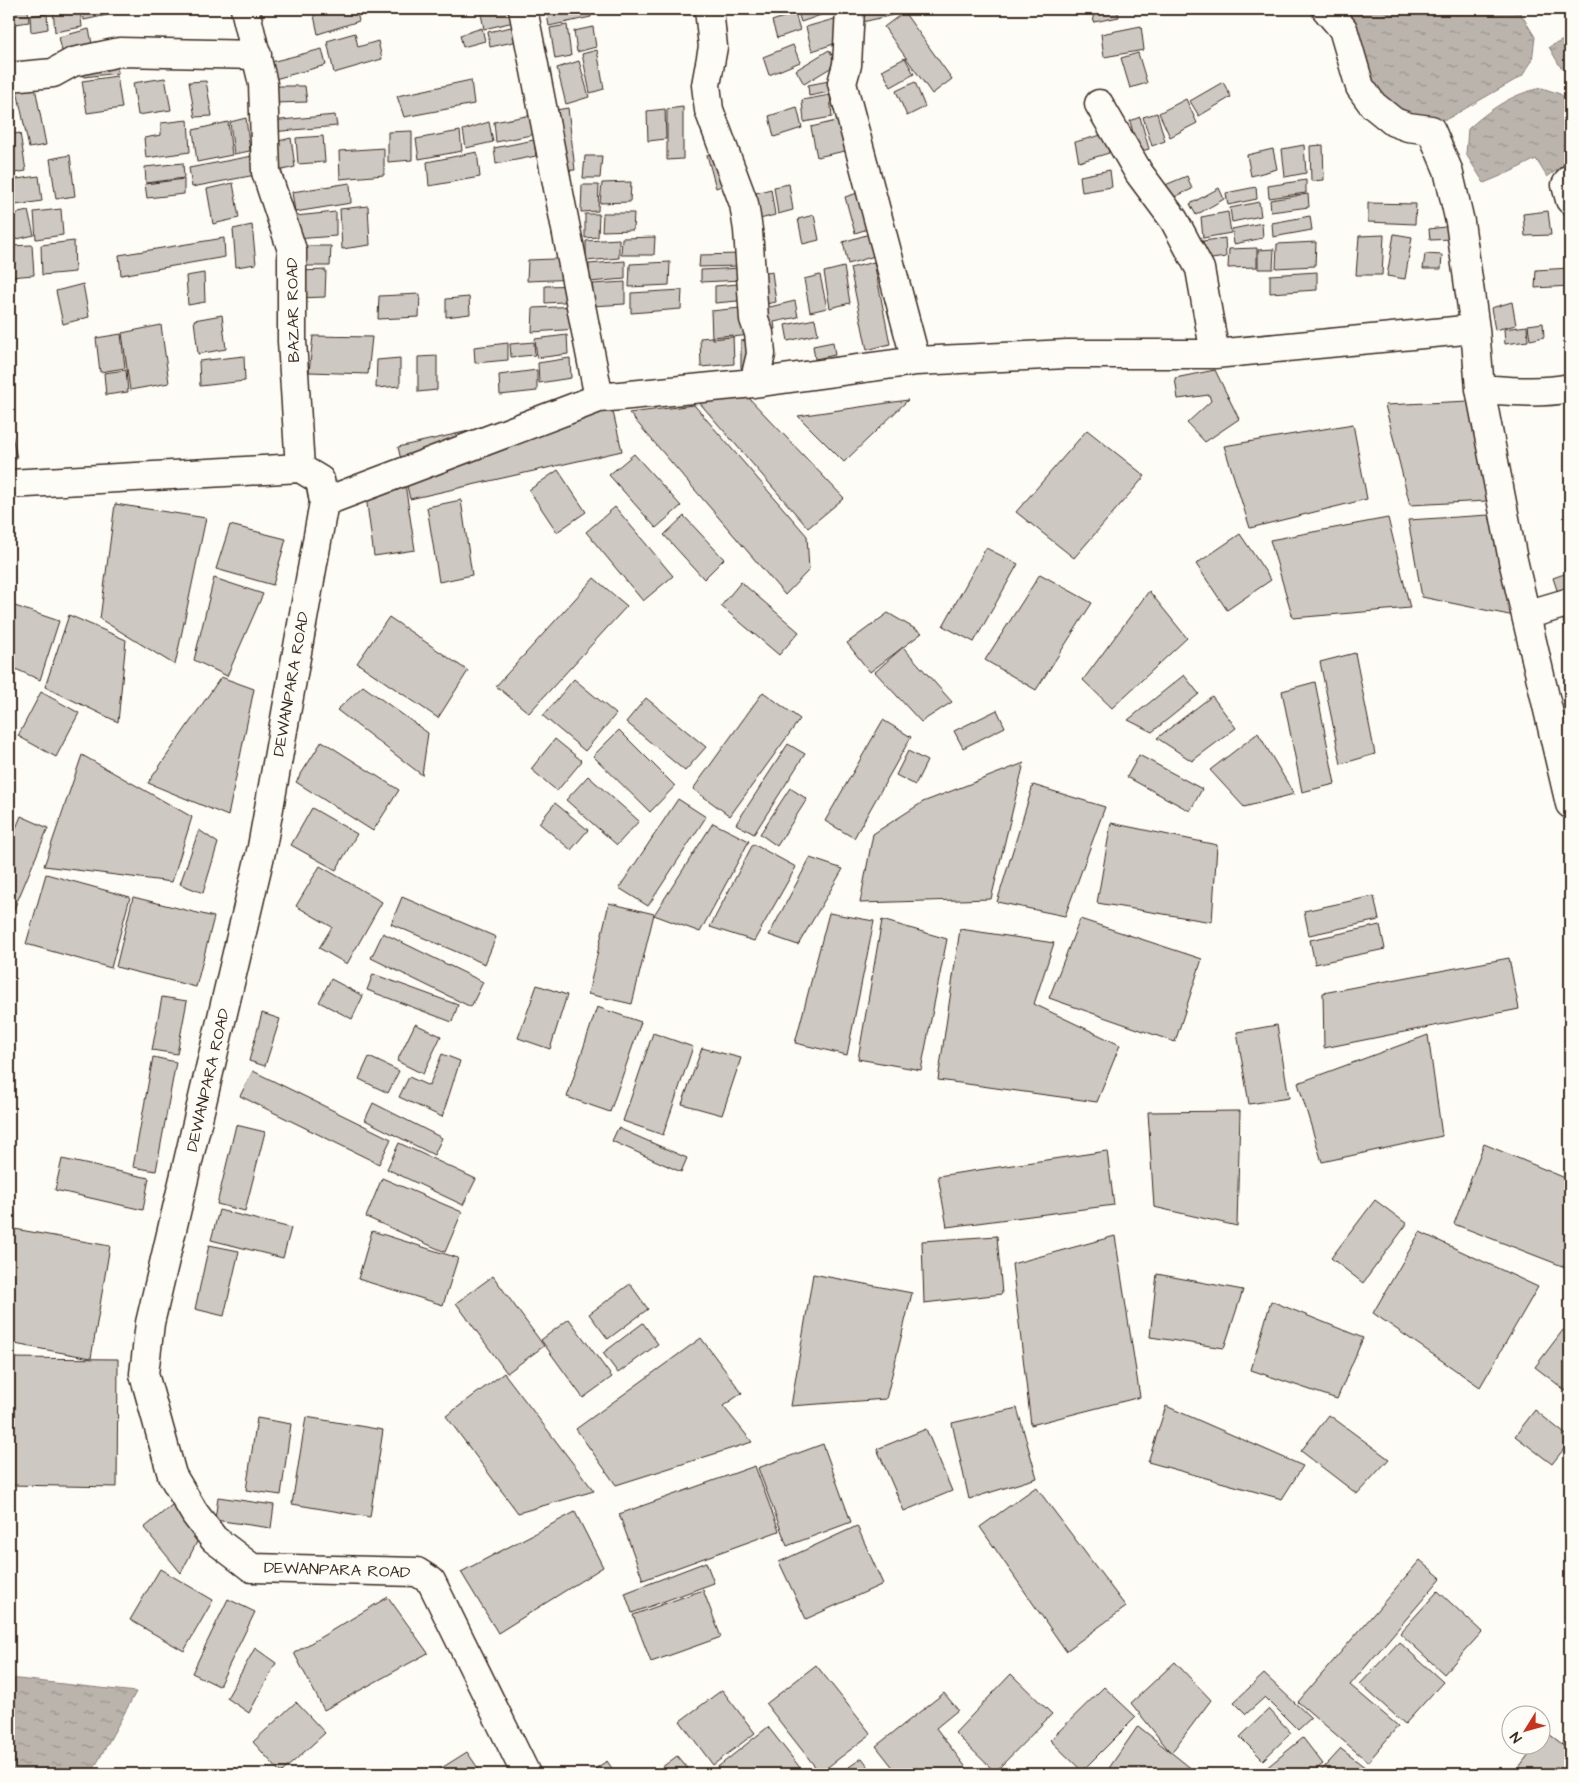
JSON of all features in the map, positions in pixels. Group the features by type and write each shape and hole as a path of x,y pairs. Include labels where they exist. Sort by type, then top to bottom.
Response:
{"street":[{"name":"BAZAR ROAD","path":"245,9 263,84 266,172 292,250 292,341 300,468"},
{"path":"523,9 599,398"},
{"path":"709,9 713,48 706,85 709,110 744,204 748,230 754,319 759,333 760,354 754,383"},
{"path":"850,9 846,65 842,83 916,361"},
{"path":"1326,9 1343,29 1360,87 1373,104 1394,122 1408,127 1431,130 1448,170 1460,222 1475,329 1480,389 1513,560 1570,804"},
{"path":"9,77 53,73 73,62 120,52 257,56"},
{"path":"1100,104 1139,173 1174,220 1200,269 1215,354"},
{"path":"1570,179 1566,185 1570,200"},
{"path":"324,502 599,398 754,383 916,361 1067,354 1215,354 1475,329"},
{"path":"1480,389 1520,392 1556,391 1570,388"},
{"path":"9,484 300,468"},
{"name":"DEWANPARA ROAD","path":"300,468 320,480 324,502 262,847 150,1323 144,1374 172,1475 195,1514 214,1539 252,1568 417,1572 432,1581 526,1774"},
{"path":"1526,615 1570,602"}],"water":[{"path":"1336,9 1518,9 1535,37 1532,61 1522,76 1447,119 1430,120 1389,106 1368,82"},
{"path":"1570,37 1570,73 1560,66 1549,47"},
{"path":"1542,88 1560,94 1570,102 1570,161 1547,177 1536,159 1484,183 1466,154 1468,129 1484,115 1511,98"},
{"path":"9,1678 136,1692 91,1774 9,1774"}],"building":[{"path":"9,9 28,9 29,22 9,25"},
{"path":"53,9 80,9 82,27 55,32"},
{"path":"83,9 106,9 107,15 84,20"},
{"path":"321,9 356,9 359,21 318,34 313,11"},
{"path":"502,9 533,9 535,17 484,29 481,14"},
{"path":"546,9 590,9 591,17 549,26"},
{"path":"797,9 838,9 801,22"},
{"path":"856,9 892,9 893,15 858,23"},
{"path":"1092,9 1117,9 1119,17 1094,22"},
{"path":"904,12 952,79 932,94 884,27"},
{"path":"795,13 800,30 777,38 772,21"},
{"path":"47,14 48,29 31,32 30,16"},
{"path":"834,19 840,42 812,51 806,27"},
{"path":"567,25 571,56 555,59 550,28"},
{"path":"516,26 518,41 490,47 488,32"},
{"path":"1141,26 1144,50 1104,57 1101,34"},
{"path":"593,27 596,47 577,52 574,31"},
{"path":"482,28 485,41 463,47 460,35"},
{"path":"89,29 93,48 63,56 59,37"},
{"path":"355,33 358,47 378,41 382,59 334,73 327,41"},
{"path":"793,45 800,62 769,75 763,57"},
{"path":"322,49 326,65 275,79 271,62"},
{"path":"597,50 604,89 590,93 582,54"},
{"path":"829,50 837,64 804,84 796,70"},
{"path":"1138,53 1147,83 1130,88 1121,58"},
{"path":"116,58 118,73 84,77 82,62"},
{"path":"905,58 914,74 891,87 882,70"},
{"path":"579,61 589,97 566,104 557,68"},
{"path":"117,76 122,108 87,113 82,81"},
{"path":"165,78 171,110 138,115 133,83"},
{"path":"471,80 474,104 404,117 397,96"},
{"path":"206,81 212,116 195,117 189,82"},
{"path":"829,81 830,92 809,96 808,85"},
{"path":"915,82 925,107 907,116 896,91"},
{"path":"1223,82 1231,97 1199,116 1190,101"},
{"path":"272,86 305,86 307,102 274,103"},
{"path":"35,87 46,145 29,148 17,90"},
{"path":"9,93 14,126 9,127"},
{"path":"830,95 832,117 804,122 802,100"},
{"path":"1186,99 1197,123 1170,137 1159,113"},
{"path":"683,107 683,159 667,160 667,109"},
{"path":"797,107 802,128 774,137 769,116"},
{"path":"568,108 575,170 563,171 556,110"},
{"path":"665,109 666,139 648,141 647,111"},
{"path":"548,112 551,131 496,142 494,122"},
{"path":"1157,113 1165,141 1152,146 1143,117"},
{"path":"335,115 337,126 272,132 270,121"},
{"path":"1140,117 1149,149 1138,152 1130,121"},
{"path":"246,118 250,151 234,154 230,122"},
{"path":"188,120 190,152 146,158 144,138 161,135 161,123"},
{"path":"840,120 845,151 817,157 811,127"},
{"path":"228,122 232,155 197,162 193,130"},
{"path":"489,122 493,142 466,148 463,130"},
{"path":"412,131 412,160 388,162 388,132"},
{"path":"460,131 462,151 419,159 416,139"},
{"path":"20,133 26,171 9,174 9,135"},
{"path":"1105,134 1109,153 1079,162 1075,142"},
{"path":"323,136 325,162 298,164 296,138"},
{"path":"291,138 295,167 274,172 270,143"},
{"path":"534,140 536,156 496,164 494,148"},
{"path":"1304,145 1306,173 1285,177 1282,149"},
{"path":"1323,145 1324,180 1311,181 1310,146"},
{"path":"384,148 384,175 340,179 339,151"},
{"path":"1273,149 1277,169 1251,176 1247,155"},
{"path":"721,151 729,183 716,188 707,155"},
{"path":"477,152 480,177 429,186 427,162"},
{"path":"263,154 266,173 192,187 189,168"},
{"path":"70,155 75,196 56,199 50,159"},
{"path":"585,156 602,156 600,178 583,178"},
{"path":"183,163 184,178 146,183 145,167"},
{"path":"1110,170 1112,187 1082,192 1080,176"},
{"path":"39,176 42,201 9,206 9,180"},
{"path":"1187,176 1192,189 1163,202 1158,188"},
{"path":"184,179 184,194 147,198 145,184"},
{"path":"1306,180 1306,193 1269,198 1268,186"},
{"path":"631,182 630,202 600,203 602,183"},
{"path":"233,183 239,218 213,224 207,189"},
{"path":"350,183 351,203 295,212 292,192"},
{"path":"789,184 793,210 778,214 774,187"},
{"path":"582,185 599,185 598,211 581,212"},
{"path":"1256,187 1257,199 1228,205 1226,193"},
{"path":"1219,188 1224,199 1196,215 1190,204"},
{"path":"771,189 775,215 760,219 756,193"},
{"path":"864,191 874,227 855,233 845,197"},
{"path":"1308,194 1309,207 1271,212 1270,200"},
{"path":"1259,202 1261,216 1232,222 1230,208"},
{"path":"1368,203 1416,204 1415,224 1368,222"},
{"path":"368,206 370,245 342,249 340,209"},
{"path":"61,209 63,235 36,239 34,212"},
{"path":"28,211 34,235 9,241 9,215"},
{"path":"1548,211 1551,235 1525,236 1523,214"},
{"path":"336,212 336,236 295,239 295,216"},
{"path":"1228,212 1231,233 1203,238 1201,217"},
{"path":"603,213 634,213 633,230 602,231"},
{"path":"585,214 599,214 598,237 585,238"},
{"path":"814,215 819,240 803,244 798,219"},
{"path":"1310,216 1312,230 1273,237 1272,223"},
{"path":"1262,223 1263,238 1234,244 1232,229"},
{"path":"252,225 256,264 236,267 233,229"},
{"path":"1452,226 1452,239 1430,240 1429,229"},
{"path":"876,232 881,254 848,264 843,242"},
{"path":"1394,234 1412,237 1405,279 1387,276"},
{"path":"1384,235 1382,275 1356,275 1359,236"},
{"path":"655,237 654,255 621,255 622,238"},
{"path":"224,238 225,257 121,275 119,255"},
{"path":"1225,238 1226,257 1204,260 1203,241"},
{"path":"619,239 619,258 586,261 586,241"},
{"path":"74,241 75,272 42,275 41,245"},
{"path":"1316,242 1315,266 1276,268 1277,244"},
{"path":"32,245 34,275 9,277 9,246"},
{"path":"302,246 331,246 330,266 299,266"},
{"path":"1257,248 1257,267 1228,268 1229,249"},
{"path":"1274,249 1273,269 1258,269 1258,250"},
{"path":"740,254 740,266 699,267 700,255"},
{"path":"1425,254 1442,255 1441,269 1423,269"},
{"path":"580,258 579,279 527,281 528,260"},
{"path":"625,261 625,279 589,282 589,264"},
{"path":"670,262 669,285 629,287 630,264"},
{"path":"874,262 890,344 867,350 850,268"},
{"path":"844,267 850,303 830,308 824,272"},
{"path":"742,268 742,280 701,282 701,270"},
{"path":"1570,268 1570,286 1535,288 1536,270"},
{"path":"326,270 325,297 298,298 298,271"},
{"path":"772,272 776,302 760,305 756,275"},
{"path":"1317,272 1317,290 1270,293 1270,275"},
{"path":"204,273 205,302 188,305 186,276"},
{"path":"820,275 827,308 810,312 804,279"},
{"path":"625,282 625,304 592,306 592,284"},
{"path":"749,283 749,300 715,303 715,286"},
{"path":"83,284 89,317 63,324 56,291"},
{"path":"581,285 579,301 545,303 545,286"},
{"path":"682,290 681,309 631,313 631,293"},
{"path":"420,294 419,317 378,319 379,296"},
{"path":"469,297 470,314 446,317 446,299"},
{"path":"795,301 798,317 774,322 775,329 760,333 757,310"},
{"path":"1512,302 1516,325 1495,330 1491,308"},
{"path":"580,306 578,329 532,332 533,308"},
{"path":"750,307 751,335 712,339 711,311"},
{"path":"222,315 226,349 198,354 194,320"},
{"path":"815,319 818,334 788,341 785,325"},
{"path":"1543,323 1544,337 1530,340 1528,325"},
{"path":"161,325 169,383 130,390 122,333"},
{"path":"1527,326 1528,341 1505,344 1504,329"},
{"path":"121,334 125,368 100,372 96,338"},
{"path":"567,335 568,354 537,358 535,339"},
{"path":"733,335 734,364 701,367 700,338"},
{"path":"313,336 372,337 368,374 309,372"},
{"path":"755,339 755,367 741,368 741,341"},
{"path":"534,342 535,355 511,357 510,344"},
{"path":"833,342 835,355 815,359 813,346"},
{"path":"508,343 508,360 475,363 474,347"},
{"path":"244,356 245,381 200,386 199,361"},
{"path":"437,356 437,390 418,392 418,357"},
{"path":"400,358 400,386 376,388 377,360"},
{"path":"570,358 571,378 539,383 538,363"},
{"path":"126,370 128,392 106,395 104,373"},
{"path":"537,370 537,391 500,395 499,375"},
{"path":"1215,370 1239,419 1205,442 1187,423 1211,401 1209,395 1178,399 1175,378"},
{"path":"746,395 844,498 808,528 698,401"},
{"path":"610,399 622,451 410,499 398,447"},
{"path":"908,400 844,462 798,416"},
{"path":"1469,401 1487,501 1410,505 1385,405"},
{"path":"694,405 807,536 809,570 785,595 629,413"},
{"path":"1353,424 1367,499 1250,528 1224,446"},
{"path":"1087,430 1145,476 1074,558 1016,512"},
{"path":"9,436 12,436 17,458 9,460"},
{"path":"634,454 681,506 656,528 609,475"},
{"path":"558,470 586,512 557,532 529,490"},
{"path":"405,484 415,550 374,556 365,489"},
{"path":"461,500 472,575 439,582 427,507"},
{"path":"115,504 206,518 175,665 100,619"},
{"path":"615,507 673,576 643,601 586,532"},
{"path":"1489,515 1514,616 1422,597 1408,520"},
{"path":"684,516 724,559 704,579 664,535"},
{"path":"1388,518 1410,608 1293,618 1270,540"},
{"path":"230,525 286,539 273,585 216,569"},
{"path":"1240,534 1271,580 1227,610 1196,564"},
{"path":"986,548 1018,564 974,642 943,626"},
{"path":"1570,572 1570,596 1560,599 1553,578"},
{"path":"1040,574 1092,603 1036,690 985,660"},
{"path":"214,578 263,594 227,676 194,660"},
{"path":"594,578 627,606 529,713 496,686"},
{"path":"741,582 799,632 779,655 721,606"},
{"path":"1149,591 1187,638 1112,708 1083,680"},
{"path":"9,604 59,621 40,680 9,666"},
{"path":"1570,610 1570,643 1561,613"},
{"path":"888,613 922,633 870,672 847,643"},
{"path":"69,615 126,640 118,722 45,687"},
{"path":"389,617 468,671 438,718 357,663"},
{"path":"903,647 952,702 921,722 875,672"},
{"path":"1355,653 1375,754 1341,764 1320,662"},
{"path":"1184,675 1199,694 1152,732 1128,720"},
{"path":"221,677 254,689 228,816 148,783"},
{"path":"574,679 616,714 585,751 543,716"},
{"path":"1315,682 1335,784 1302,792 1282,691"},
{"path":"363,686 428,733 422,775 337,710"},
{"path":"41,692 79,713 56,757 18,736"},
{"path":"763,692 800,719 730,816 693,789"},
{"path":"1212,696 1236,728 1192,761 1157,738"},
{"path":"646,698 706,747 685,771 626,722"},
{"path":"997,710 1005,727 963,748 954,731"},
{"path":"883,720 911,737 854,838 825,821"},
{"path":"619,730 675,786 650,812 593,756"},
{"path":"1258,733 1294,794 1244,807 1210,770"},
{"path":"555,739 582,761 557,791 531,769"},
{"path":"322,741 399,790 373,831 296,782"},
{"path":"788,744 805,754 754,834 736,824"},
{"path":"908,751 927,761 915,785 896,775"},
{"path":"82,755 192,817 172,882 44,866"},
{"path":"1139,755 1202,789 1190,811 1127,777"},
{"path":"1024,763 991,899 860,903 873,834 923,802"},
{"path":"588,776 639,821 617,845 566,800"},
{"path":"1033,785 1105,807 1065,916 997,902"},
{"path":"790,788 807,799 777,846 760,834"},
{"path":"678,799 706,817 648,906 619,888"},
{"path":"555,803 588,830 571,850 539,823"},
{"path":"312,808 357,834 336,870 291,845"},
{"path":"21,816 48,828 9,921 9,845"},
{"path":"713,823 749,841 700,932 654,915"},
{"path":"1111,823 1217,845 1212,922 1097,903"},
{"path":"199,830 218,843 203,893 180,884"},
{"path":"753,844 796,867 754,941 710,927"},
{"path":"810,858 843,869 798,945 769,935"},
{"path":"320,866 382,902 347,964 319,948 332,927 296,906"},
{"path":"46,874 130,897 111,968 26,944"},
{"path":"1374,896 1379,920 1309,935 1304,911"},
{"path":"133,897 214,917 196,987 116,967"},
{"path":"402,897 496,937 485,964 391,924"},
{"path":"609,903 654,914 632,1004 588,994"},
{"path":"829,913 874,921 847,1055 795,1043"},
{"path":"1080,919 1202,959 1175,1042 1049,998"},
{"path":"882,920 947,939 921,1070 858,1059"},
{"path":"1380,925 1385,949 1315,964 1310,940"},
{"path":"960,929 1054,943 1034,1004 1120,1045 1097,1102 938,1080"},
{"path":"383,933 483,982 471,1007 371,958"},
{"path":"1509,958 1519,1009 1324,1048 1323,993"},
{"path":"373,974 458,1005 452,1022 367,990"},
{"path":"331,979 363,996 352,1019 319,1002"},
{"path":"537,985 567,995 550,1049 518,1038"},
{"path":"162,997 187,1001 177,1054 152,1050"},
{"path":"597,1007 641,1022 610,1112 567,1097"},
{"path":"262,1013 280,1019 265,1066 249,1061"},
{"path":"415,1024 441,1036 423,1074 397,1061"},
{"path":"1277,1025 1289,1098 1249,1104 1237,1032"},
{"path":"653,1033 693,1047 663,1135 623,1121"},
{"path":"1428,1035 1442,1136 1322,1162 1298,1083"},
{"path":"702,1048 741,1058 722,1115 682,1104"},
{"path":"442,1054 460,1061 442,1117 399,1097 409,1077 429,1086"},
{"path":"153,1057 176,1062 156,1171 133,1167"},
{"path":"369,1057 399,1071 388,1093 359,1079"},
{"path":"253,1071 391,1139 379,1164 240,1096"},
{"path":"373,1103 442,1138 434,1155 365,1120"},
{"path":"1240,1111 1237,1226 1154,1207 1148,1112"},
{"path":"236,1125 265,1132 245,1211 217,1204"},
{"path":"618,1128 687,1158 681,1172 612,1141"},
{"path":"399,1143 476,1179 463,1205 387,1169"},
{"path":"1484,1144 1570,1180 1570,1269 1454,1224"},
{"path":"1107,1151 1114,1205 947,1227 938,1176"},
{"path":"62,1159 149,1178 143,1210 55,1190"},
{"path":"382,1178 462,1212 445,1252 366,1217"},
{"path":"1375,1200 1407,1224 1363,1283 1331,1258"},
{"path":"219,1210 291,1228 283,1258 211,1240"},
{"path":"9,1228 110,1246 91,1358 9,1343"},
{"path":"372,1231 458,1258 443,1305 358,1279"},
{"path":"1420,1232 1538,1287 1480,1387 1373,1313"},
{"path":"997,1236 1002,1294 924,1303 922,1241"},
{"path":"1115,1236 1140,1397 1031,1425 1012,1264"},
{"path":"209,1245 239,1251 224,1316 195,1309"},
{"path":"813,1274 912,1293 886,1399 791,1406"},
{"path":"1157,1274 1243,1290 1224,1348 1150,1337"},
{"path":"493,1276 544,1346 507,1373 456,1303"},
{"path":"630,1284 648,1309 608,1339 589,1314"},
{"path":"1271,1301 1363,1338 1337,1399 1251,1370"},
{"path":"569,1319 612,1377 583,1398 541,1340"},
{"path":"643,1323 658,1344 618,1373 603,1353"},
{"path":"1563,1330 1570,1335 1570,1394 1535,1367"},
{"path":"701,1338 742,1393 723,1406 752,1442 616,1485 576,1429"},
{"path":"9,1358 118,1359 117,1487 9,1485"},
{"path":"504,1373 594,1491 518,1513 446,1416"},
{"path":"1166,1406 1303,1466 1282,1499 1148,1462"},
{"path":"1017,1408 1037,1478 969,1499 952,1423"},
{"path":"1535,1410 1570,1438 1570,1441 1552,1464 1515,1436"},
{"path":"1329,1415 1389,1459 1357,1494 1301,1451"},
{"path":"306,1417 383,1430 370,1517 292,1504"},
{"path":"257,1418 291,1424 281,1495 246,1490"},
{"path":"926,1429 952,1491 904,1511 877,1449"},
{"path":"823,1444 851,1522 787,1546 758,1468"},
{"path":"755,1466 779,1531 643,1580 619,1514"},
{"path":"1036,1487 1126,1607 1066,1651 980,1527"},
{"path":"218,1497 274,1505 271,1528 215,1520"},
{"path":"178,1500 200,1536 181,1573 144,1528"},
{"path":"575,1512 603,1567 498,1633 461,1572"},
{"path":"857,1526 883,1584 806,1619 779,1562"},
{"path":"1420,1560 1441,1578 1350,1685 1398,1726 1368,1762 1298,1702"},
{"path":"706,1562 714,1583 632,1613 625,1593"},
{"path":"160,1569 213,1600 184,1651 130,1620"},
{"path":"703,1590 721,1637 651,1662 633,1615"},
{"path":"1438,1591 1482,1632 1444,1674 1400,1633"},
{"path":"388,1597 428,1653 324,1710 294,1653"},
{"path":"228,1599 255,1612 219,1686 192,1673"},
{"path":"1399,1642 1443,1682 1405,1724 1360,1684"},
{"path":"255,1648 276,1663 249,1713 227,1698"},
{"path":"1175,1662 1211,1700 1171,1753 1131,1703"},
{"path":"816,1665 871,1734 820,1773 766,1704"},
{"path":"1011,1674 1052,1714 995,1772 955,1733"},
{"path":"1264,1674 1311,1718 1298,1730 1265,1697 1246,1714 1234,1702"},
{"path":"1104,1687 1136,1717 1082,1771 1050,1740"},
{"path":"722,1690 755,1733 713,1765 680,1721"},
{"path":"944,1693 958,1710 936,1728 971,1774 898,1774 876,1746"},
{"path":"296,1702 325,1733 281,1773 253,1742"},
{"path":"1269,1709 1291,1733 1263,1760 1240,1737"},
{"path":"1138,1726 1198,1774 1105,1774"},
{"path":"768,1727 805,1774 709,1774"},
{"path":"1552,1736 1570,1750 1570,1774 1514,1774 1528,1756 1552,1756"},
{"path":"1303,1738 1323,1764 1311,1774 1259,1774"},
{"path":"1341,1749 1370,1771 1368,1774 1318,1774"},
{"path":"467,1752 482,1774 432,1774"},
{"path":"677,1756 692,1774 653,1774"},
{"path":"862,1758 874,1774 855,1774 849,1767"},
{"path":"607,1761 616,1774 587,1774"}]}
